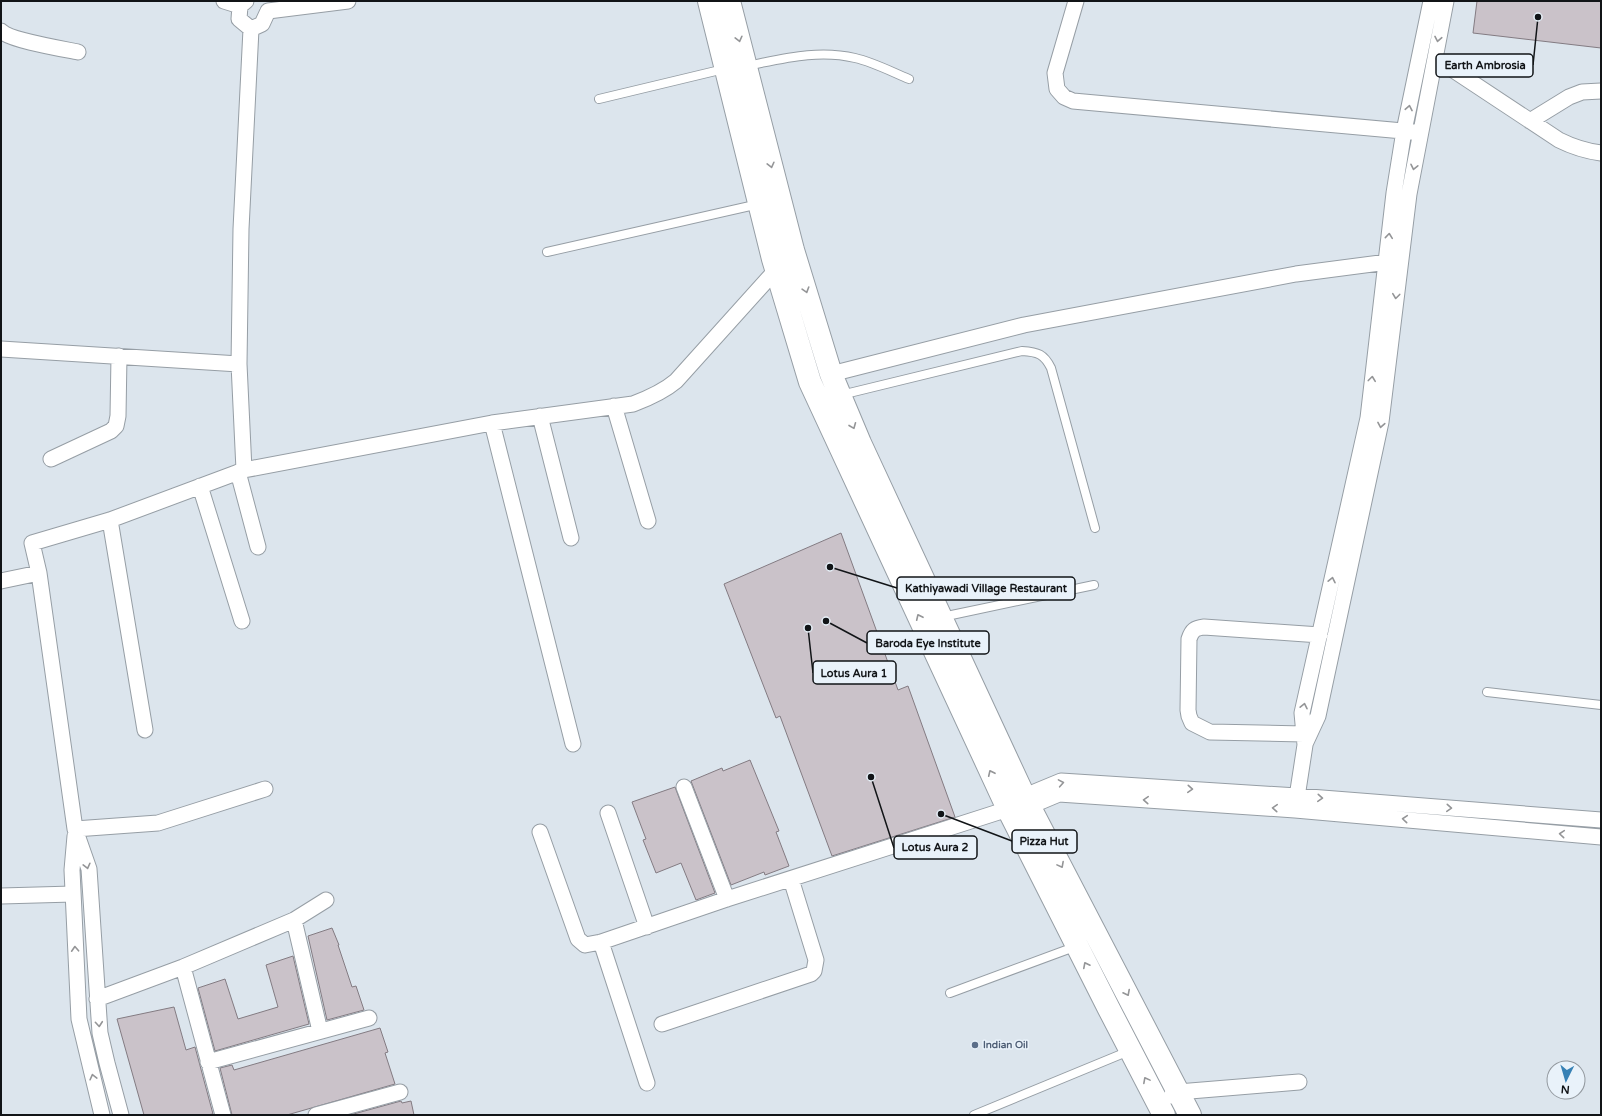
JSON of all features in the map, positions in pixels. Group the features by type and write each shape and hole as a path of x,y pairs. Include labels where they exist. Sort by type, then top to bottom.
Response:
{"main road":[{"path":"709,1 736,67 794,250 831,374 860,443 941,617 1016,806 1077,946 1161,1109"},
{"path":"729,1 736,67 759,204 776,270 810,382 1016,806 1190,1115"}],"street":[{"path":"224,1 244,3 254,1 261,4 268,11"},
{"path":"268,11 348,1"},
{"path":"1076,1 1055,73 1057,90 1073,101 1404,131 1421,134"},
{"path":"1304,740 1318,716 1381,422 1393,261 1394,193 1404,131 1430,1"},
{"path":"1296,803 1304,740 1302,713 1368,418 1393,261 1421,134 1446,1"},
{"path":"244,3 239,19 251,29"},
{"path":"251,29 262,24 268,11"},
{"path":"251,29 241,229 239,364 241,471 258,547"},
{"path":"1,31 3,34 14,38 78,52"},
{"path":"1435,58 1530,121 1573,147 1588,151 1601,152"},
{"path":"1530,121 1569,97 1582,92 1601,91"},
{"path":"831,374 1024,326 1296,274 1393,261"},
{"path":"121,1115 100,1033 89,869 75,829 39,573 32,543 110,520 241,471 492,423 633,404 650,398 665,390 676,381 776,270"},
{"path":"1,349 239,364"},
{"path":"51,459 111,431 116,426 118,416 119,356"},
{"path":"614,406 648,521"},
{"path":"540,416 571,538"},
{"path":"492,423 573,744"},
{"path":"200,486 242,621"},
{"path":"110,520 145,730"},
{"path":"1,581 39,573"},
{"path":"1304,740 1210,732 1192,723 1188,710 1189,639 1192,632 1196,628 1204,627 1320,634"},
{"path":"684,787 727,900"},
{"path":"75,829 158,823 265,789"},
{"path":"540,832 578,939 585,945 601,942 1016,806 1059,794 1296,803 1601,820"},
{"path":"1296,803 1601,837"},
{"path":"608,813 647,926"},
{"path":"75,829 72,894 79,1019 102,1115"},
{"path":"662,1024 811,974 814,971 816,960 791,879"},
{"path":"1,896 72,894"},
{"path":"97,999 184,967 294,920 326,900"},
{"path":"294,920 320,1030"},
{"path":"601,942 647,1083"},
{"path":"184,967 223,1115"},
{"path":"208,1062 320,1030 370,1018"},
{"path":"1161,1109 1178,1092 1299,1082"},
{"path":"316,1115 400,1092"}],"lane":[{"path":"599,99 736,67 811,54 828,54 857,58 910,79"},
{"path":"547,252 759,204"},
{"path":"840,396 1022,351 1032,351 1040,354 1047,360 1051,368 1095,528"},
{"path":"941,617 1094,585"},
{"path":"1487,692 1601,705"},
{"path":"950,993 1077,946"},
{"path":"974,1115 1131,1051"}],"building":[{"path":"1477,1 1601,1 1601,48 1473,33"},
{"path":"841,533 898,690 908,686 955,817 832,856 780,716 776,718 724,584"},
{"path":"750,760 779,831 776,832 789,866 765,875 764,872 731,885 691,781 722,768 723,771"},
{"path":"675,787 715,893 696,900 681,863 656,873 643,840 646,839 632,802"},
{"path":"332,928 352,987 356,986 364,1010 327,1020 308,936"},
{"path":"293,956 309,1024 215,1051 198,988 225,979 238,1019 278,1007 266,965"},
{"path":"174,1007 186,1050 195,1047 213,1114 144,1115 117,1019"},
{"path":"380,1028 388,1052 385,1053 395,1084 287,1115 232,1115 220,1068 232,1065 234,1070"},
{"path":"401,1101 402,1103 411,1101 414,1115 350,1115"}],"place":[{"name":"Earth Ambrosia","path":"1538,17"},
{"name":"Kathiyawadi Village Restaurant","path":"830,567"},
{"name":"Baroda Eye Institute","path":"826,621"},
{"name":"Lotus Aura 1","path":"808,628"},
{"name":"Lotus Aura 2","path":"871,777"},
{"name":"Pizza Hut","path":"941,814"},
{"name":"Indian Oil","path":"975,1045"}]}
